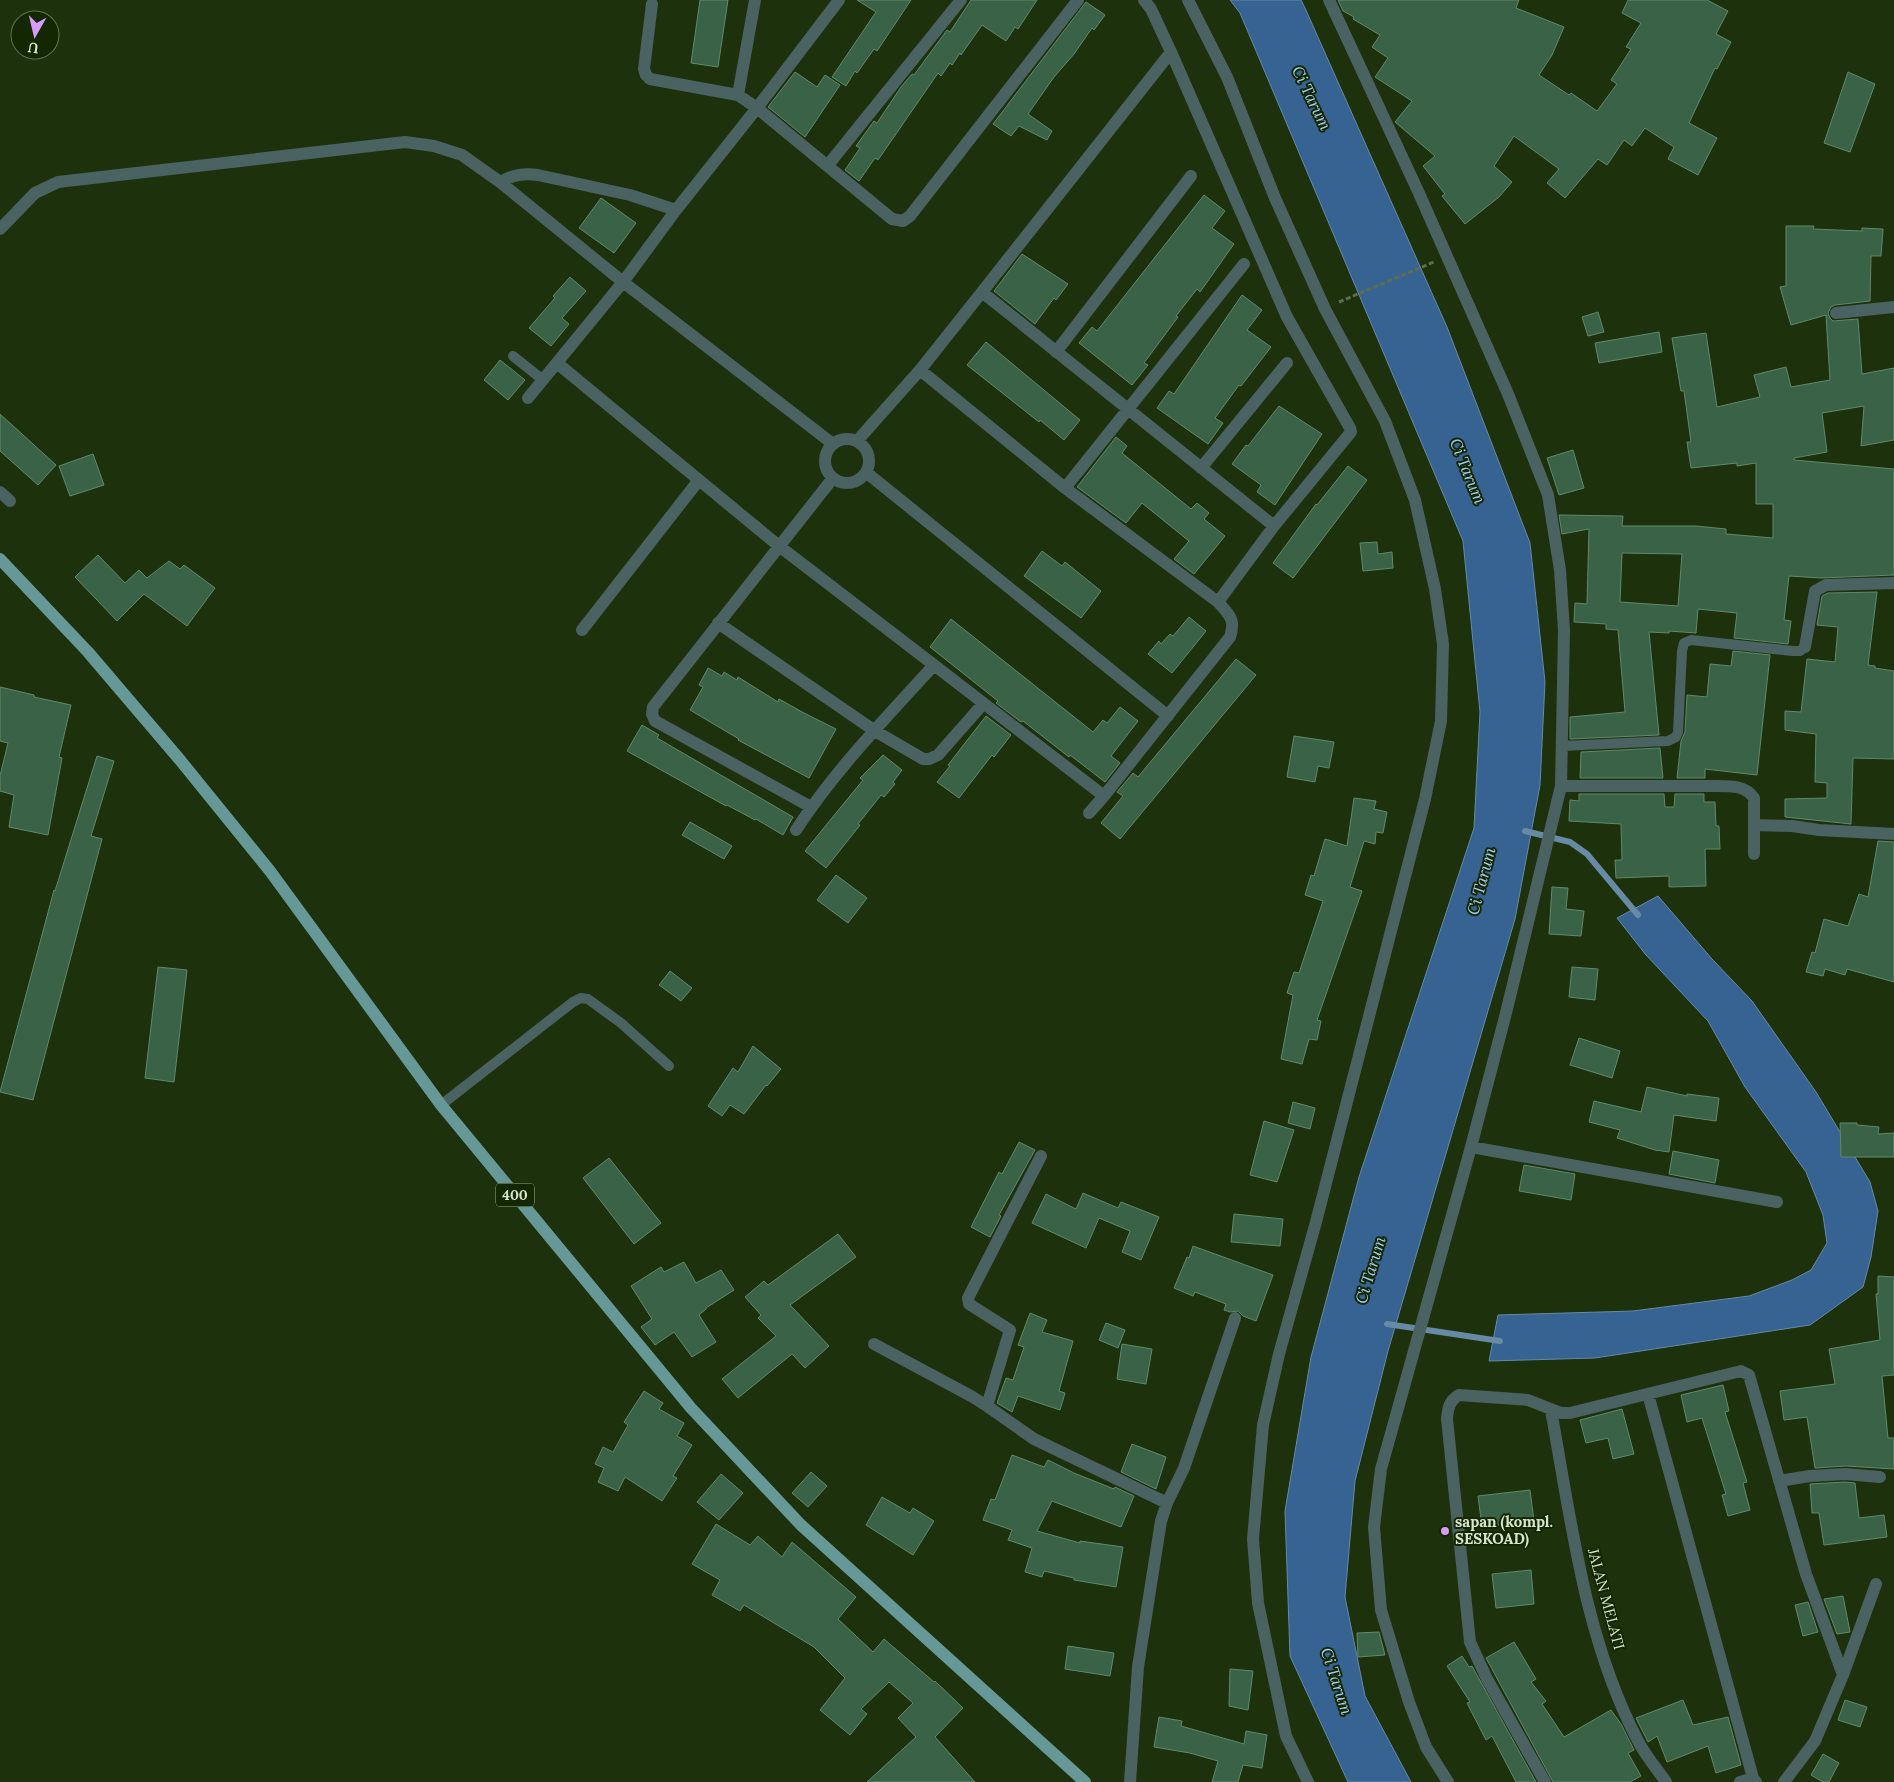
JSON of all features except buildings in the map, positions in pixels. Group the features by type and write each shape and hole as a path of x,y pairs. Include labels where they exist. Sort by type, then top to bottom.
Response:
{"main road":[{"name":"400","path":"0,559 88,652 180,760 276,879 441,1105 691,1408 733,1455 801,1525 1086,1782"}],"street":[{"path":"738,95 755,0"},
{"path":"528,398 623,282 676,210 839,0"},
{"path":"828,165 961,0"},
{"path":"652,4 644,69 650,79 738,95 757,108 892,218 902,221 910,216 1078,0"},
{"path":"1144,0 1151,9 1171,52 1287,317 1350,428 1348,437 1274,526 1218,602"},
{"path":"1188,0 1227,77 1276,198 1325,309 1385,421 1415,500 1436,589 1443,644 1441,721 1425,799 1316,1222 1279,1354 1263,1425 1253,1539 1258,1602 1286,1736 1308,1782"},
{"path":"1329,0 1464,291 1508,394 1548,495 1560,570 1564,630 1561,786 1471,1147 1381,1470 1374,1527 1381,1610 1409,1702 1426,1747 1448,1782"},
{"path":"857,442 920,370 1171,52"},
{"path":"0,229 35,193 58,182 405,142 434,146 462,156 500,182 623,282 833,444"},
{"path":"500,182 510,176 538,175 630,196 676,210"},
{"path":"1056,352 1192,176"},
{"path":"1065,488 1244,264"},
{"path":"982,292 1274,526"},
{"path":"1836,313 1894,307"},
{"path":"557,363 779,546 1104,796"},
{"path":"1201,468 1287,363"},
{"path":"920,370 1065,488 1218,602 1232,619 1233,625 1230,637 1104,796 1088,813"},
{"path":"848,439 857,442 867,451 870,458 867,473 855,482 847,484 833,478 825,464 828,450 833,444 848,439"},
{"path":"867,473 1168,716"},
{"path":"812,807 655,721 652,714 653,707 833,478"},
{"path":"582,630 699,480"},
{"path":"0,492 10,501"},
{"path":"1805,648 1815,590 1820,586 1894,583"},
{"path":"718,623 874,731 923,759 929,759 938,755 983,704"},
{"path":"796,830 812,807 874,731 934,665"},
{"path":"1561,786 1734,786 1745,789 1754,798 1754,854"},
{"path":"1754,825 1894,834"},
{"path":"1471,1147 1777,1202"},
{"path":"987,1406 1010,1330 969,1304 968,1298 1041,1156"},
{"path":"1130,1782 1138,1667 1161,1521 1166,1503 1182,1473 1235,1318"},
{"path":"874,1344 972,1396 1034,1439 1166,1503"},
{"path":"1544,1782 1487,1679 1470,1642 1447,1419 1449,1406 1453,1399 1459,1395 1528,1400 1541,1404 1551,1410 1570,1413 1741,1371 1749,1375 1806,1574 1843,1675"},
{"path":"1648,1394 1755,1780 1740,1782"},
{"name":"JALAN MELATI","path":"1551,1410 1582,1583 1614,1688 1638,1742 1666,1782"},
{"path":"1779,1481 1810,1476 1845,1474 1880,1477"},
{"path":"1784,1782 1814,1741 1843,1675 1876,1584"}],"lane":[{"path":"513,356 543,380"},
{"path":"1562,746 1668,741 1676,737 1678,732 1682,651 1684,643 1691,640 1793,651 1800,651 1805,648"},
{"path":"441,1105 580,998 588,998 621,1023 670,1066"}],"path":[{"path":"1332,305 1435,262"}],"water":[{"name":"Ci Tarum","path":"1230,0 1301,0 1305,8 1447,327 1530,543 1545,682 1540,785 1515,919 1388,1351 1355,1481 1345,1597 1365,1696 1411,1782 1348,1782 1290,1656 1285,1511 1311,1357 1359,1177 1474,828 1480,712 1463,541 1240,13"},
{"path":"1658,896 1712,959 1752,1001 1816,1092 1870,1182 1878,1211 1871,1257 1863,1287 1810,1325 1595,1358 1489,1361 1498,1315 1633,1311 1749,1296 1792,1280 1811,1270 1827,1243 1823,1215 1806,1172 1745,1087 1708,1021 1646,955 1617,918"}],"waterway":[{"path":"1525,831 1570,842 1587,854 1638,915"},
{"path":"1387,1324 1500,1341"}],"place":[{"name":"sapan (kompl. SESKOAD)","path":"1445,1531"}]}
